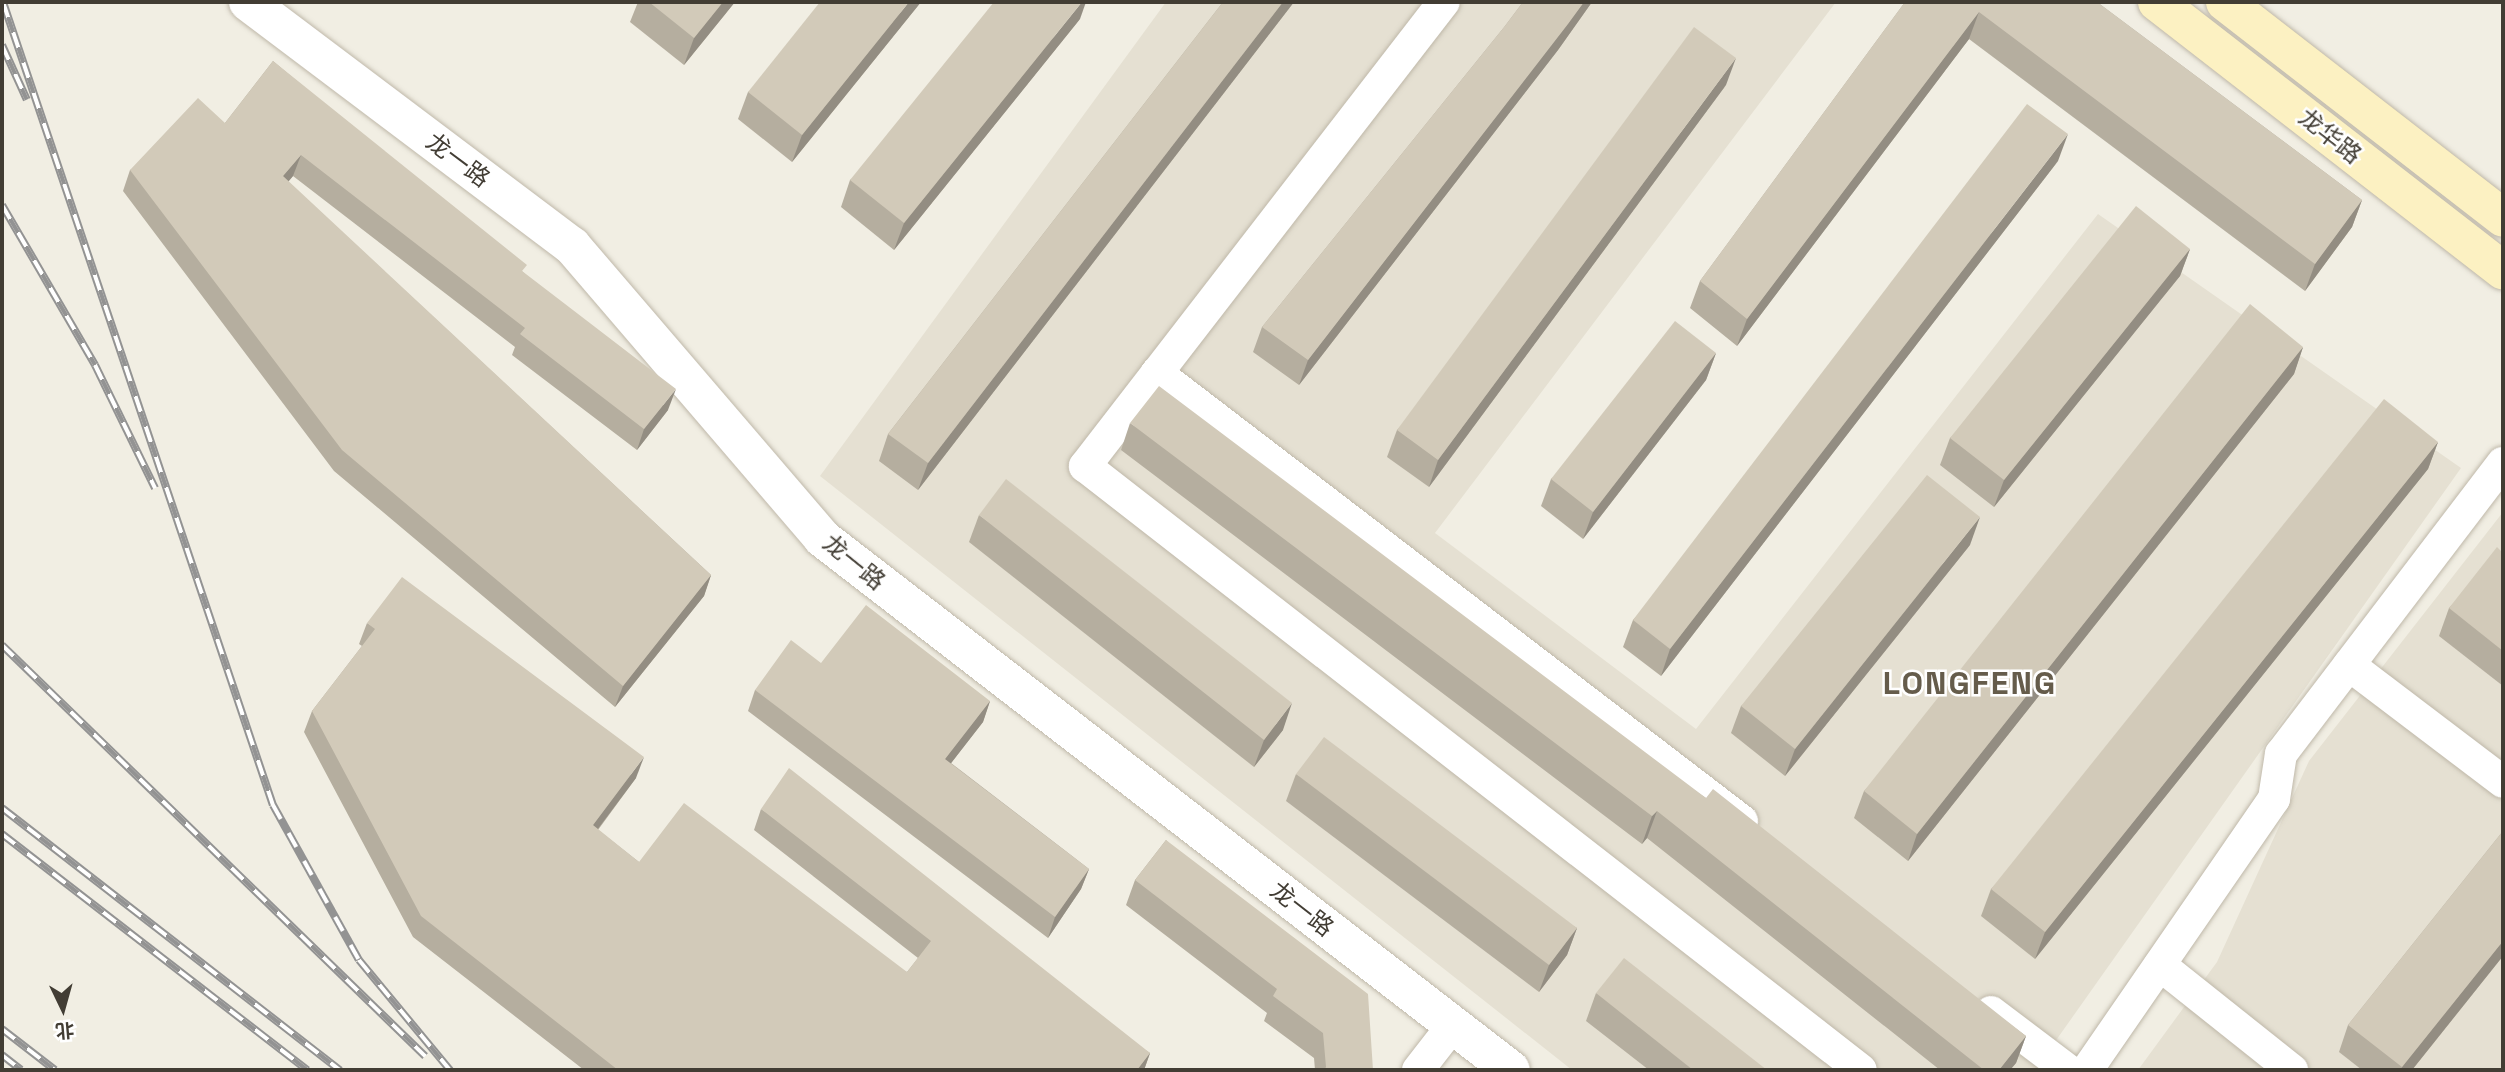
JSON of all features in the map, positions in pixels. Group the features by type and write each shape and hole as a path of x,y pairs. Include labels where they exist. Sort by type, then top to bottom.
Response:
{"main road":[{"name":"龙华路","path":"2157,2 2503,270"},
{"path":"2225,2 2503,218"}],"street":[{"name":"龙一路","path":"248,2 572,246 822,538 1511,1070"},
{"path":"1444,2 1085,466 1861,1070"},
{"path":"1157,373 1768,841"},
{"path":"2087,1070 2274,799 2281,754 2503,463"},
{"path":"2349,666 2503,782"},
{"path":"2160,965 2292,1070"},
{"path":"1968,994 2068,1070"},
{"path":"1418,1070 1453,1025"}],"shaded area":[{"path":"1166,2 1836,2 1435,533 1696,729 2098,214 2461,468 2035,1070 1572,1070 820,476"},
{"path":"2503,512 2503,1070 2138,1070 2217,962 2309,761"}],"building":[{"path":"649,2 723,2 694,38"},
{"path":"820,2 909,2 802,135 748,92"},
{"path":"994,2 1082,2 904,223 850,180"},
{"path":"1223,2 1283,2 928,463 888,434"},
{"path":"1523,2 1584,2 1308,360 1262,327"},
{"path":"1905,2 2097,2 2362,200 2315,264 1979,12 1747,319 1700,281"},
{"path":"1694,27 1736,58 1438,460 1397,430"},
{"path":"273,61 527,265 522,271 676,389 644,429 520,334 525,328 301,155 283,176 711,575 623,686 342,450 130,170 198,98 225,123"},
{"path":"2027,104 2068,134 1670,649 1633,620"},
{"path":"2136,206 2190,249 2004,480 1950,438"},
{"path":"2250,304 2303,347 1917,834 1864,791"},
{"path":"1675,321 1716,353 1593,512 1551,479"},
{"path":"1159,386 1706,798 1713,789 2026,1036 1999,1070 1984,1070 1657,811 1652,816 1130,423"},
{"path":"2384,399 2438,442 2045,932 1991,889"},
{"path":"1927,475 1980,517 1795,749 1741,706"},
{"path":"1006,479 1292,703 1264,740 979,515"},
{"path":"2497,547 2503,553 2503,651 2449,608"},
{"path":"402,577 644,757 593,825 639,862 684,803 907,972 931,941 761,809 789,768 1150,1053 1137,1070 618,1070 421,916 312,711 375,629 367,623"},
{"path":"866,605 990,701 945,759 1089,869 1055,917 755,690 791,640 821,663"},
{"path":"1324,737 1577,928 1549,965 1296,774"},
{"path":"2503,831 2503,941 2402,1067 2348,1025"},
{"path":"1166,840 1368,994 1373,1070 1324,1070 1323,1033 1273,996 1277,989 1135,880"},
{"path":"1624,958 1767,1070 1693,1070 1596,993"}],"railway":[{"path":"3,2 273,805 359,960 450,1070"},
{"path":"2,45 27,100"},
{"path":"2,205 95,365 155,488"},
{"path":"2,645 425,1056"},
{"path":"2,808 340,1070"},
{"path":"2,834 307,1070"},
{"path":"2,1029 55,1070"},
{"path":"2,1055 21,1070"}],"district":[{"name":"LONGFENG","path":"1970,683"}]}
